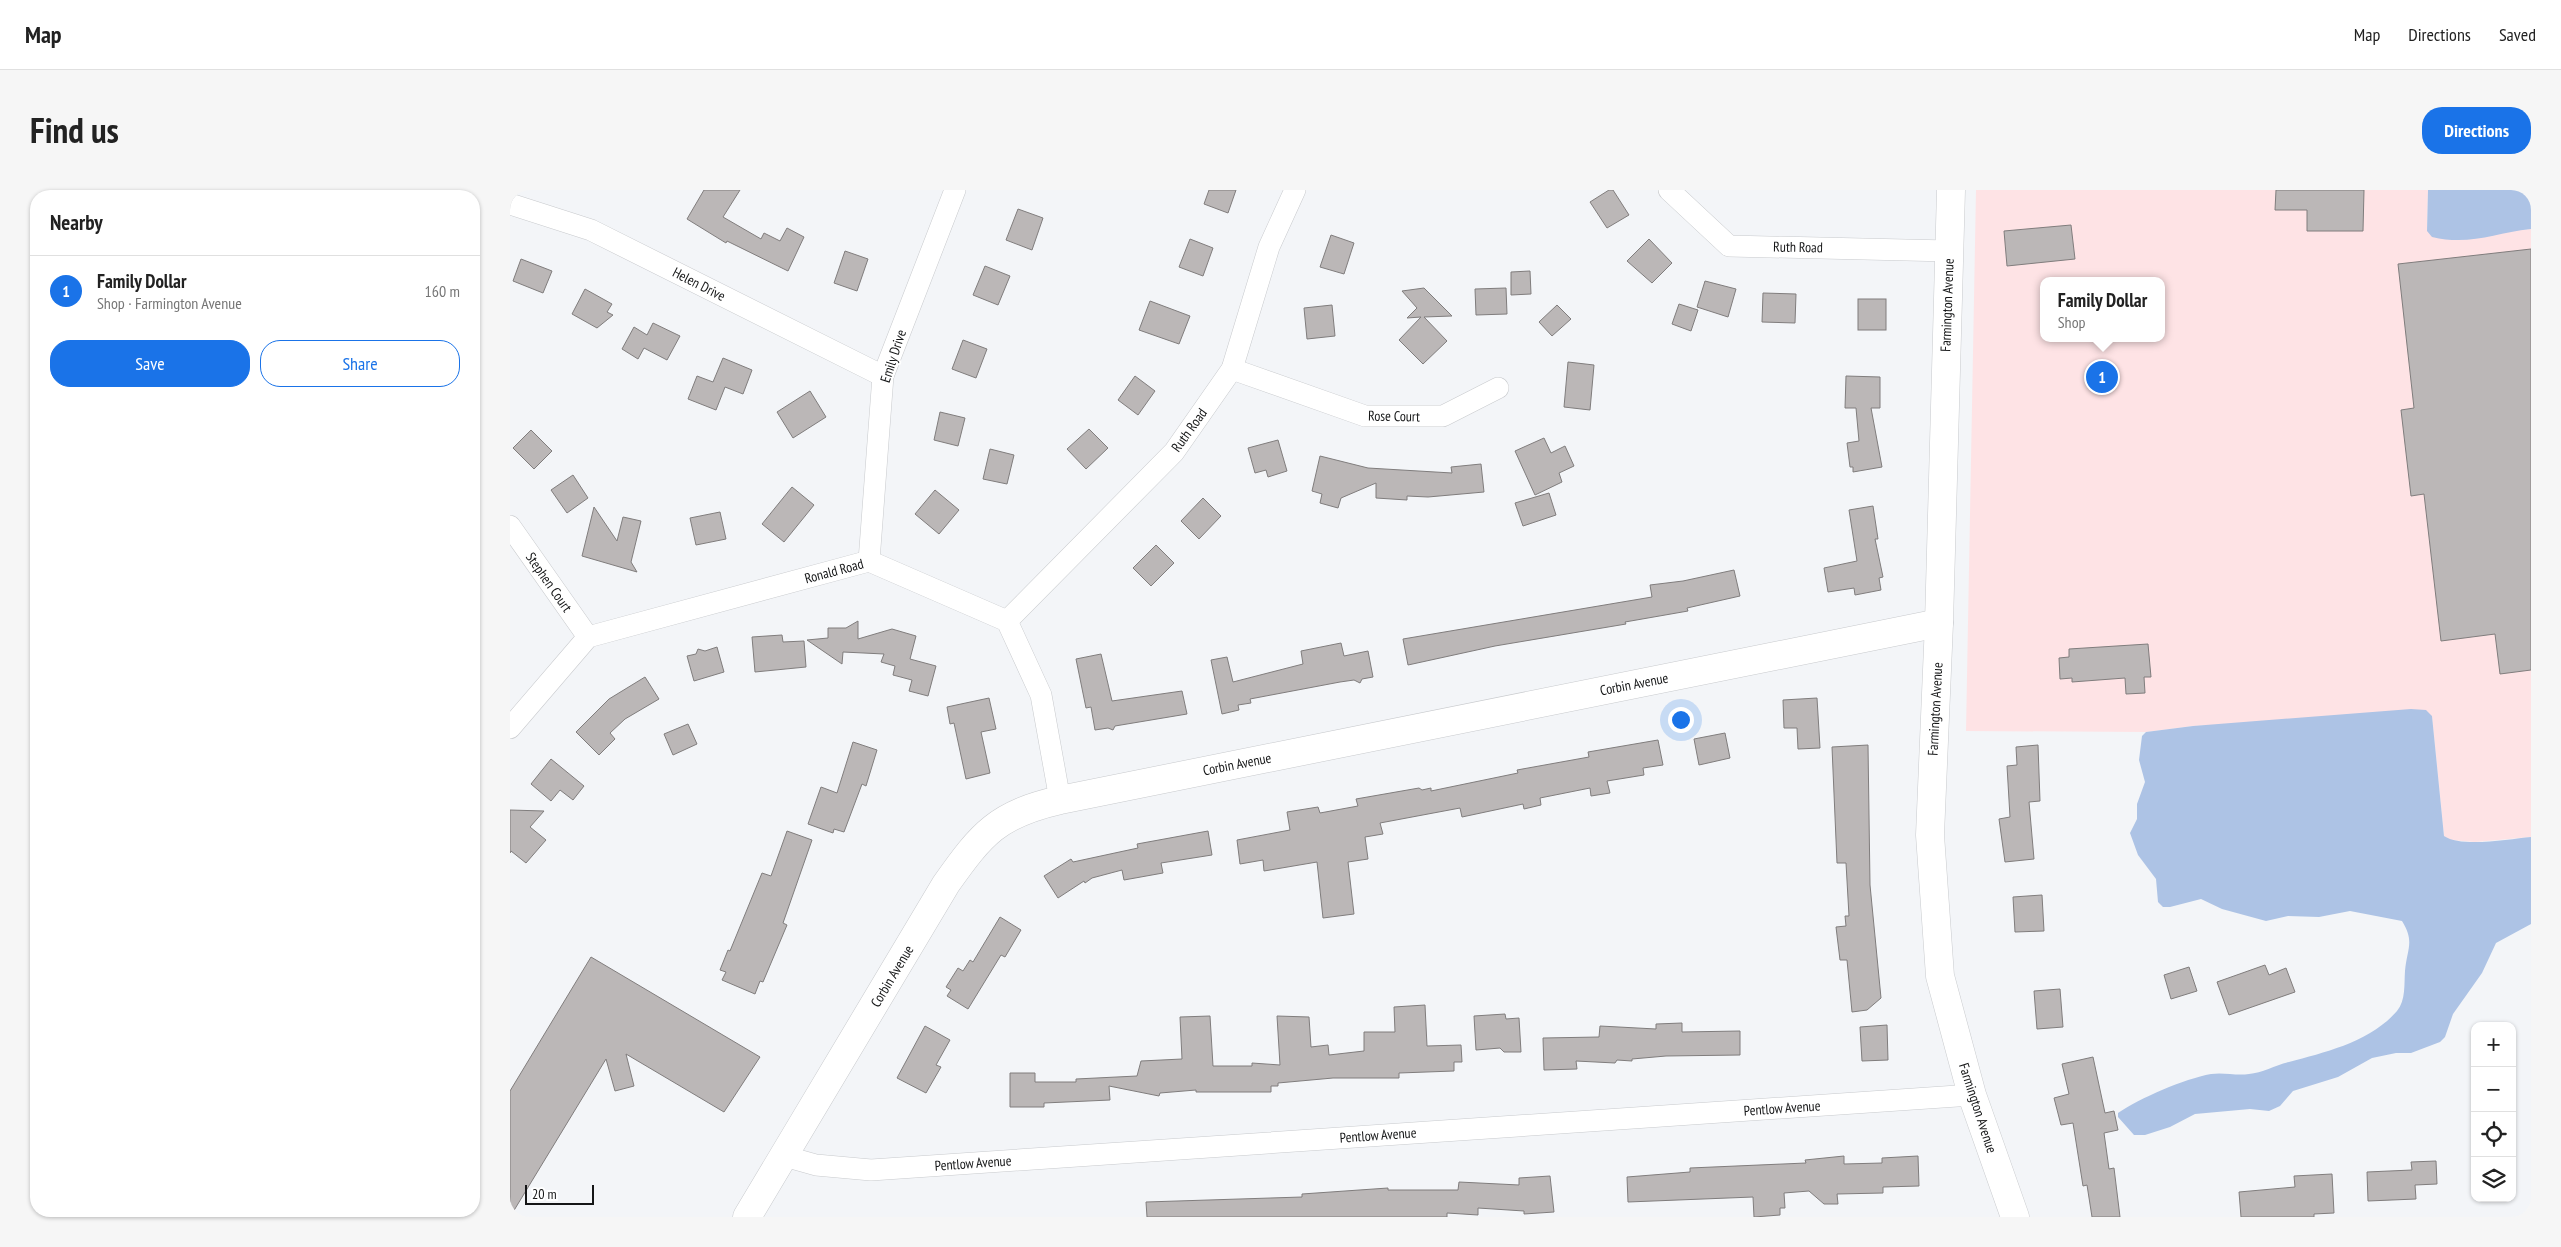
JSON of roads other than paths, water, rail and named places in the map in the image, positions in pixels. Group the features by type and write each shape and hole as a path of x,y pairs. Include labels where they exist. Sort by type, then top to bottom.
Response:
{"main road":[{"name":"Farmington Avenue","path":"1951,190 1939,623 1930,835 1940,976 1972,1095 2015,1217"},
{"name":"Corbin Avenue","path":"747,1217 946,884 972,847 989,830 1006,818 1028,807 1939,623"}],"street":[{"name":"Emily Drive","path":"869,561 883,376 955,190"},
{"name":"Ruth Road","path":"1007,621 1174,452 1232,369 1269,247 1295,190"},
{"name":"Ruth Road","path":"1669,190 1729,246 1949,251"},
{"name":"Helen Drive","path":"510,204 591,230 883,376"},
{"name":"Rose Court","path":"1232,369 1365,416 1442,416 1498,388"},
{"name":"Stephen Court","path":"510,526 588,637"},
{"name":"Ronald Road","path":"588,637 869,561 1007,621"},
{"path":"1007,621 1041,694 1060,800"},
{"path":"510,728 588,637"},
{"name":"Pentlow Avenue","path":"784,1156 816,1165 871,1170 1972,1095"}],"place":[{"name":"Family Dollar","path":"2102,377"}]}
